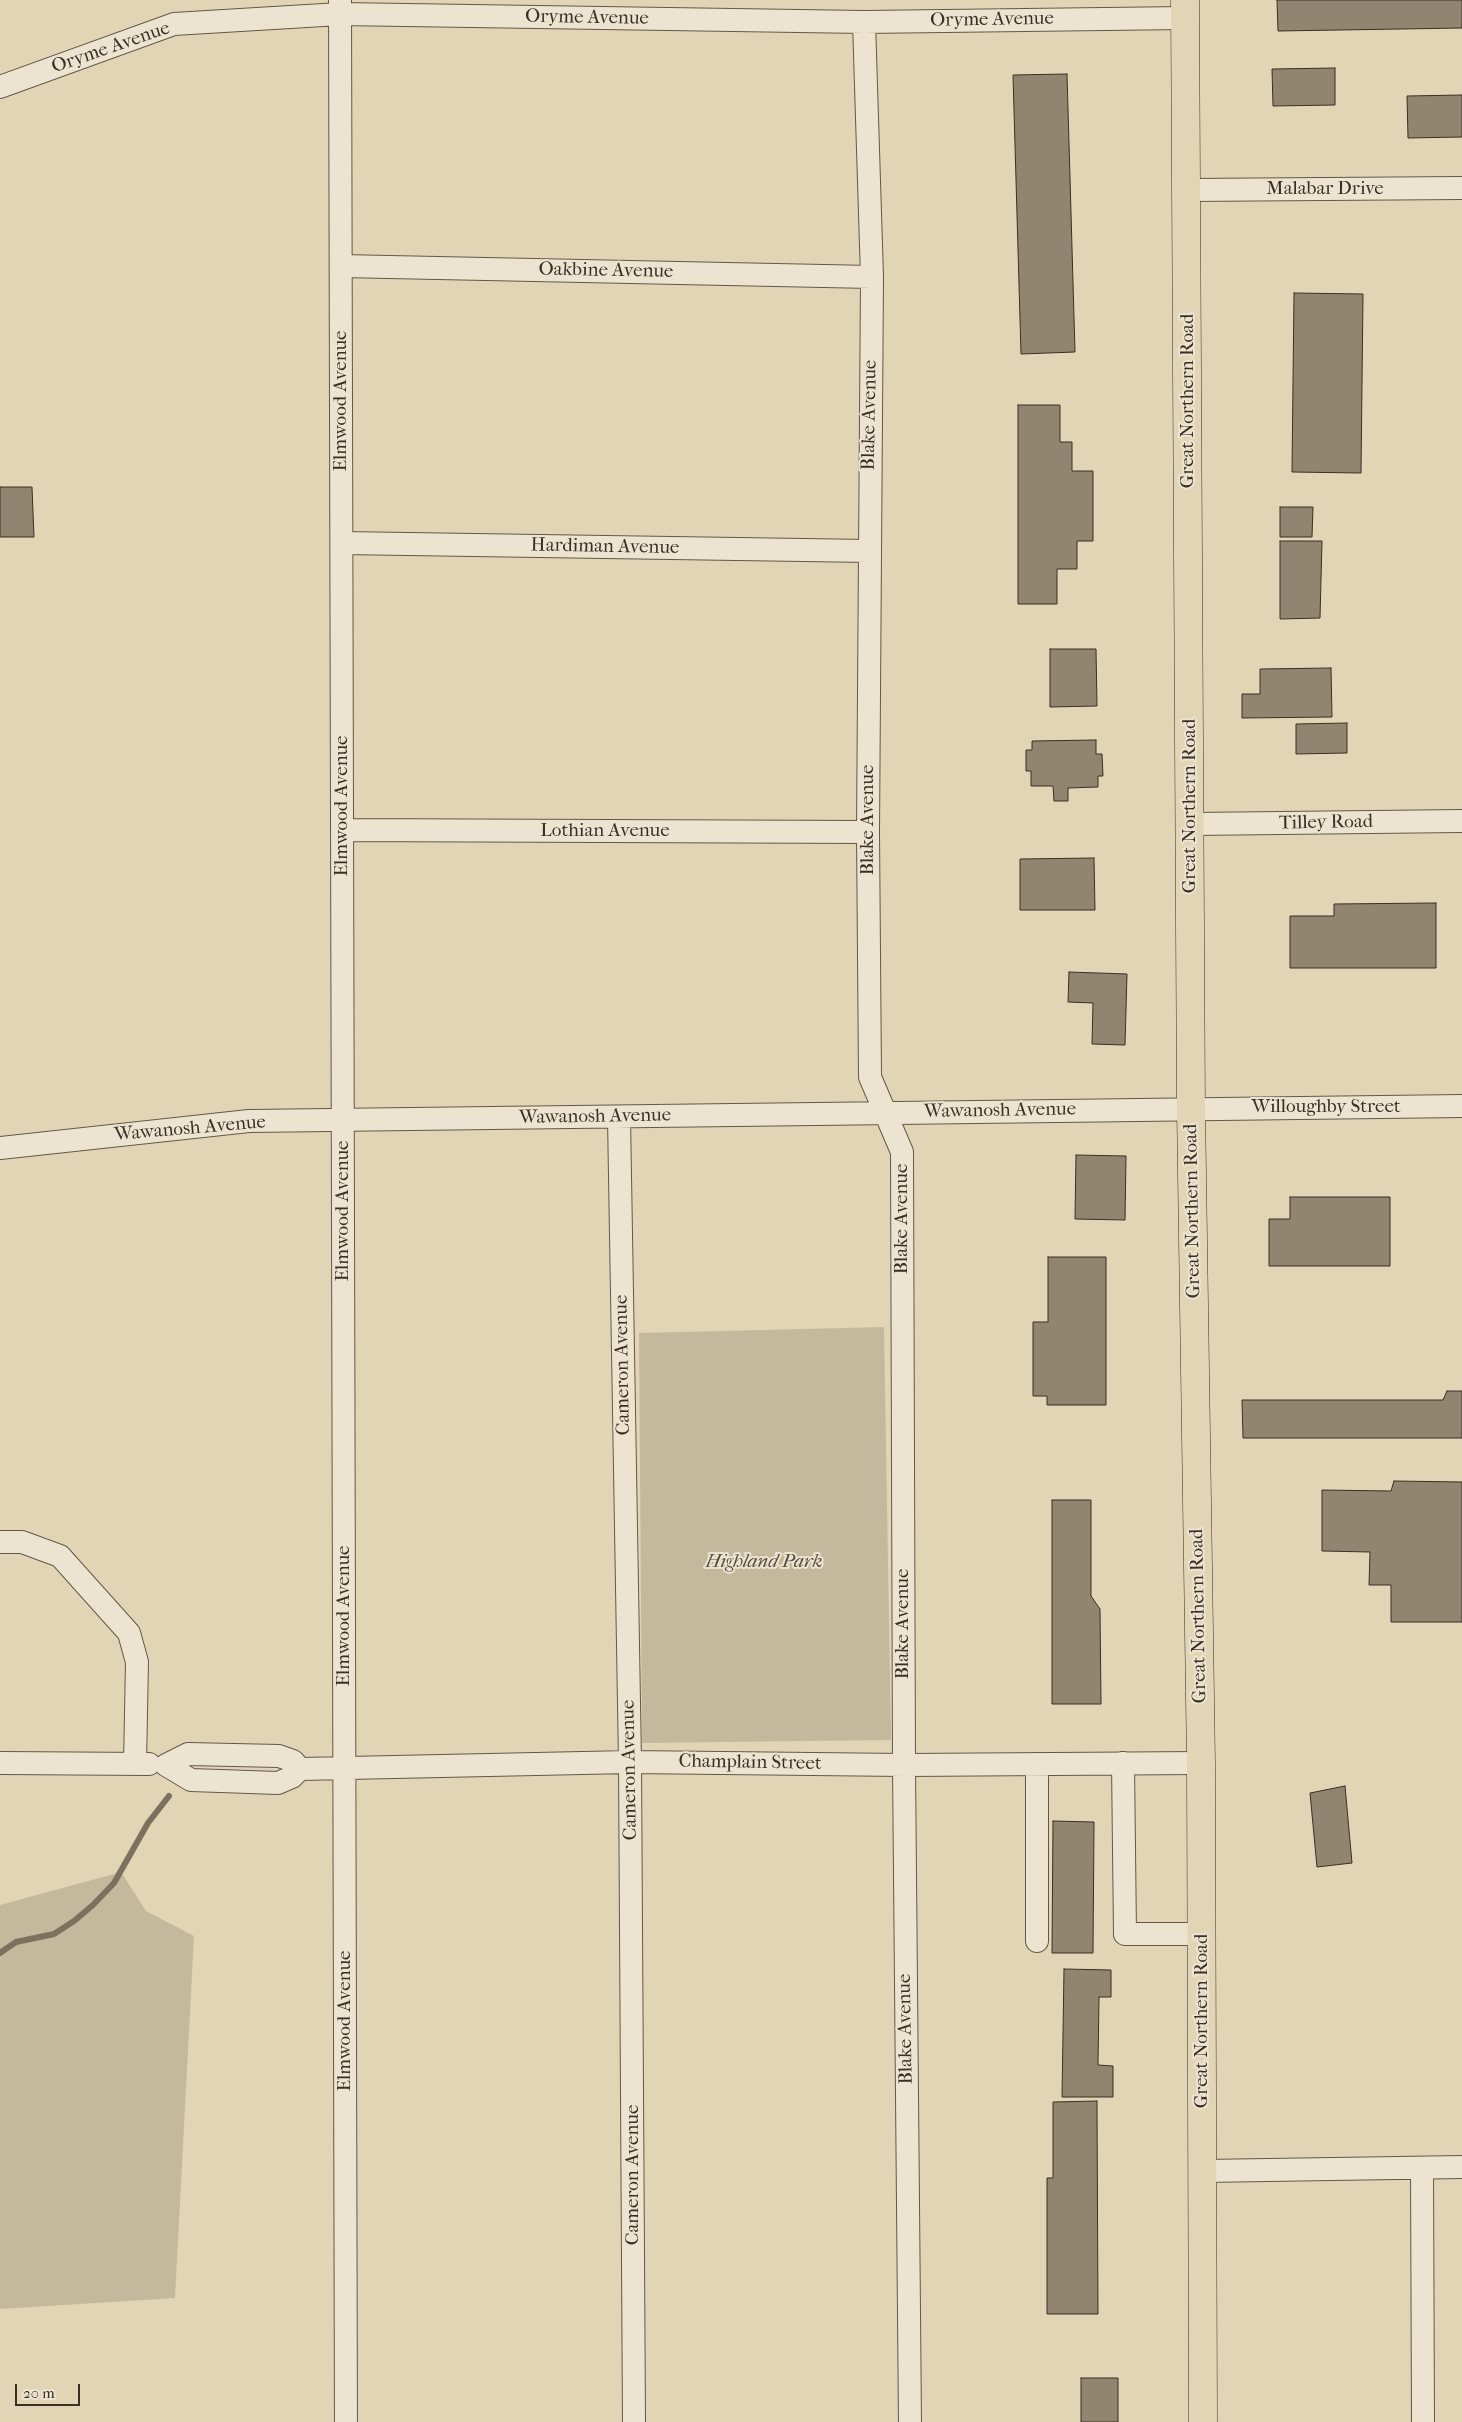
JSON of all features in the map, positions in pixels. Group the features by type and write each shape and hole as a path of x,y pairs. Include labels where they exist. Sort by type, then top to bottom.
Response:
{"main road":[{"name":"Great Northern Road","path":"1185,9 1191,824 1191,1108 1201,1763 1203,2422"}],"street":[{"name":"Oryme Avenue","path":"0,87 174,24 340,7 864,22 1185,9"},
{"name":"Elmwood Avenue","path":"340,7 346,2422"},
{"name":"Blake Avenue","path":"864,22 872,277 868,832 870,1077 902,1152 904,1765 910,2422"},
{"name":"Malabar Drive","path":"1187,190 1462,188"},
{"name":"Oakbine Avenue","path":"341,266 872,277"},
{"name":"Hardiman Avenue","path":"342,543 869,551"},
{"name":"Tilley Road","path":"1191,824 1462,821"},
{"name":"Lothian Avenue","path":"342,830 868,832"},
{"name":"Willoughby Street","path":"1191,1108 1462,1106"},
{"name":"Wawanosh Avenue","path":"0,1148 249,1121 1191,1108"},
{"name":"Cameron Avenue","path":"619,1117 630,1762 634,2422"},
{"path":"0,1542 22,1542 60,1556 128,1633 137,1662 135,1764"},
{"name":"Champlain Street","path":"0,1763 166,1765 188,1754 279,1756 293,1762 300,1769 630,1762 904,1765 1201,1763"},
{"path":"1123,1763 1125,1934 1202,1934"},
{"path":"1037,1764 1037,1942"},
{"path":"1422,2168 1423,2422"},
{"path":"1203,2171 1462,2168"}],"green space":[{"name":"Highland Park","path":"884,1327 891,1740 642,1743 639,1333"},
{"path":"121,1872 146,1911 194,1936 175,2298 0,2309 0,1905"}],"building":[{"path":"1277,0 1462,0 1462,28 1278,31"},
{"path":"1335,68 1335,105 1273,106 1272,69"},
{"path":"1067,74 1075,352 1021,354 1013,75"},
{"path":"1462,95 1462,137 1408,138 1407,96"},
{"path":"1294,293 1363,294 1361,473 1292,472"},
{"path":"1018,405 1060,405 1060,442 1072,442 1072,471 1093,471 1093,541 1077,541 1077,569 1057,569 1057,604 1018,604"},
{"path":"0,487 32,487 34,537 0,537"},
{"path":"1280,507 1313,507 1312,537 1280,537"},
{"path":"1280,541 1322,541 1320,618 1280,619"},
{"path":"1050,649 1096,649 1097,706 1050,707"},
{"path":"1331,668 1332,717 1242,718 1242,694 1260,694 1260,669"},
{"path":"1347,723 1347,753 1296,754 1296,724"},
{"path":"1096,740 1096,754 1102,754 1103,776 1098,776 1098,787 1068,788 1068,801 1054,801 1053,786 1031,786 1031,771 1026,771 1026,750 1032,750 1032,741"},
{"path":"1094,858 1095,910 1020,910 1020,859"},
{"path":"1436,903 1436,968 1290,968 1290,916 1334,916 1334,904"},
{"path":"1069,972 1127,974 1125,1045 1092,1044 1093,1003 1068,1002"},
{"path":"1076,1155 1126,1156 1125,1220 1075,1219"},
{"path":"1290,1197 1390,1197 1390,1266 1269,1266 1269,1219 1290,1219"},
{"path":"1048,1257 1106,1257 1106,1405 1047,1405 1047,1396 1033,1396 1033,1322 1048,1322"},
{"path":"1447,1391 1462,1391 1462,1438 1243,1438 1242,1400 1443,1400"},
{"path":"1394,1481 1462,1482 1462,1622 1391,1622 1391,1585 1369,1585 1370,1552 1322,1551 1322,1490 1391,1491"},
{"path":"1052,1500 1091,1500 1091,1596 1100,1609 1101,1704 1052,1704"},
{"path":"1345,1786 1352,1863 1317,1867 1310,1793"},
{"path":"1053,1821 1094,1822 1093,1953 1052,1953"},
{"path":"1064,1969 1111,1970 1111,1997 1099,1997 1098,2065 1113,2066 1113,2097 1062,2097"},
{"path":"1097,2101 1098,2314 1047,2314 1047,2178 1053,2178 1053,2102"},
{"path":"1081,2378 1118,2378 1118,2422 1081,2422"}],"waterway":[{"path":"0,1953 16,1942 54,1934 74,1921 93,1905 114,1883 148,1823 169,1796"}]}
